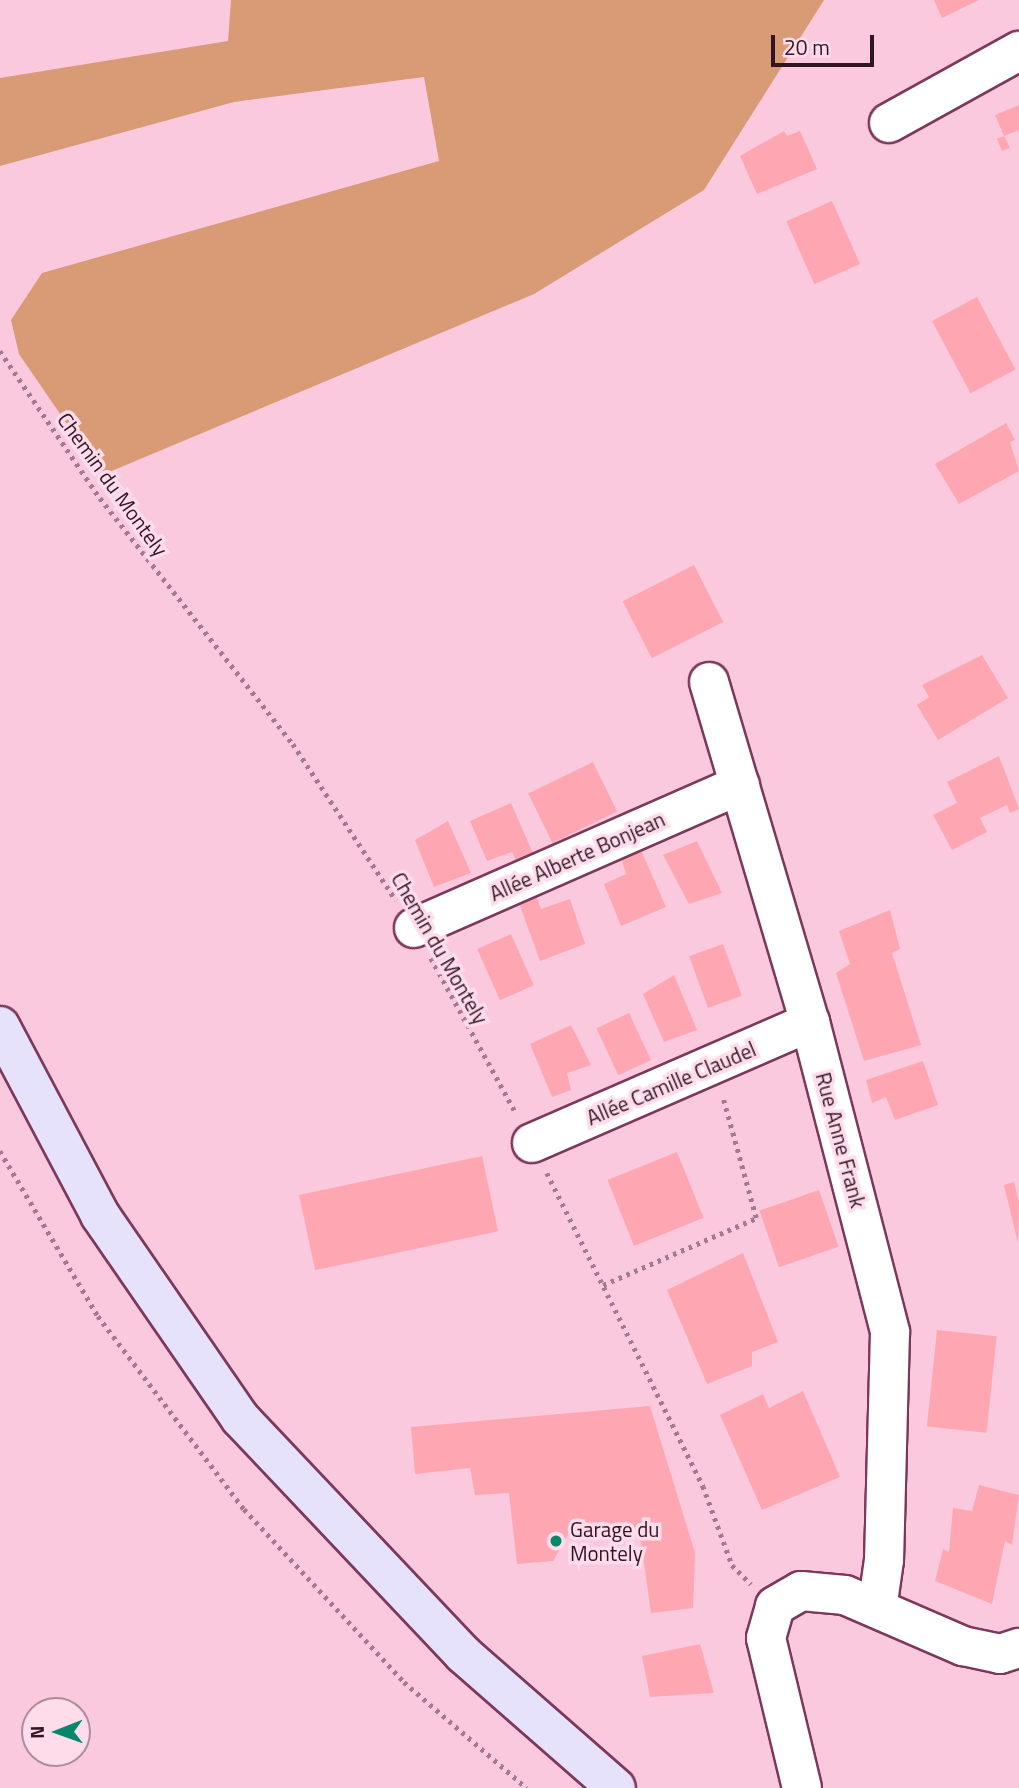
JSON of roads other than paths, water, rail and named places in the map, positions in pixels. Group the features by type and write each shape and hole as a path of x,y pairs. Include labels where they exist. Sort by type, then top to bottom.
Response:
{"main road":[{"path":"0,1026 100,1215 240,1418 463,1654 616,1788"}],"street":[{"path":"889,123 1019,51"},
{"name":"Rue Anne Frank","path":"709,682 810,1022 890,1332 884,1560 877,1609"},
{"name":"Allée Alberte Bonjean","path":"414,928 740,785"},
{"name":"Allée Camille Claudel","path":"532,1143 810,1022"},
{"path":"802,1788 766,1637 775,1606 801,1591 845,1595 963,1646 1000,1654 1019,1648"}],"place":[{"name":"Garage du Montely","path":"556,1541"}]}
